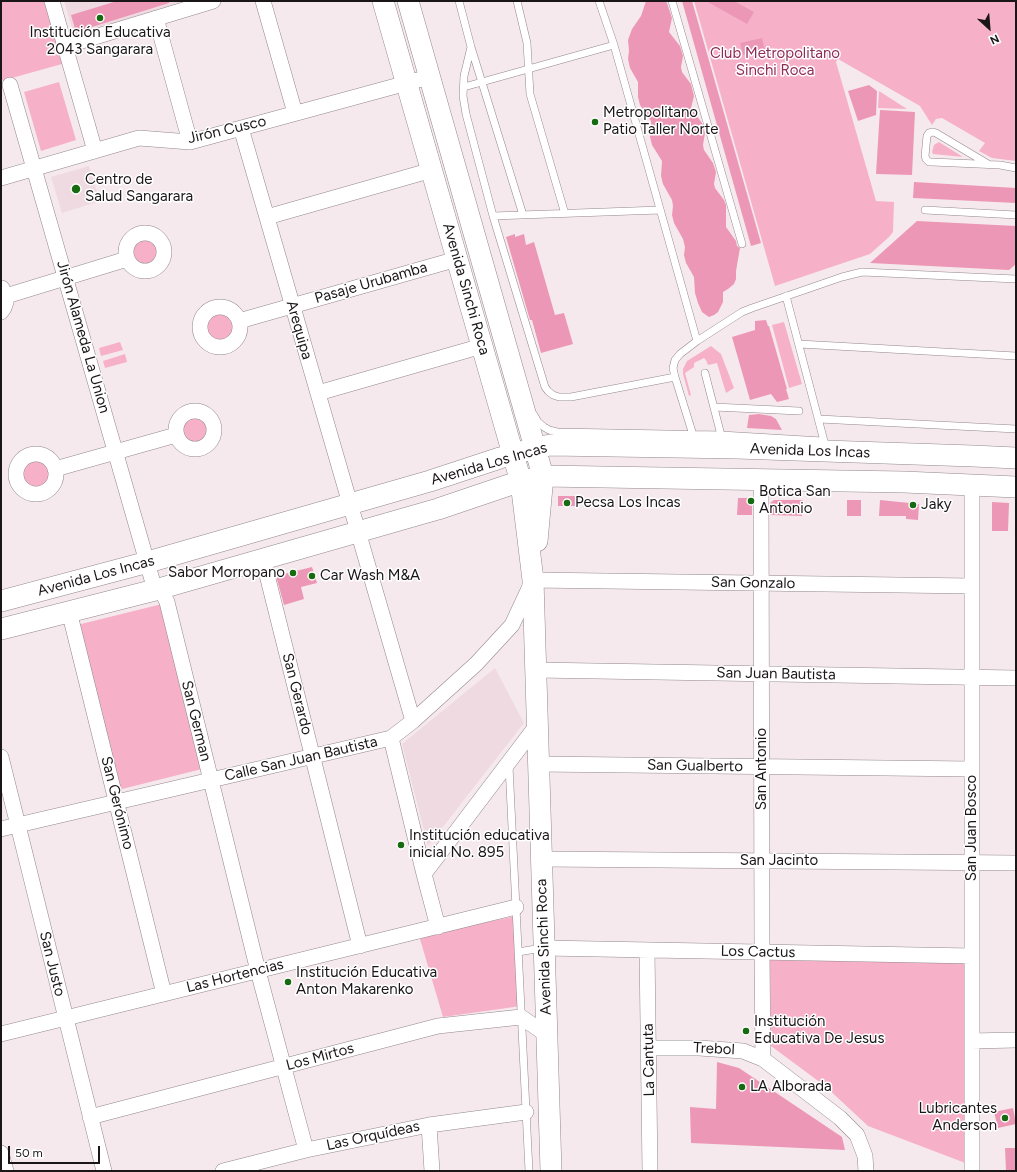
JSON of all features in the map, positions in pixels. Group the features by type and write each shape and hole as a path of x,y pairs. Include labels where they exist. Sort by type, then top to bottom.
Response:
{"main road":[{"name":"Avenida Sinchi Roca","path":"383,1 521,482 533,580 551,1171"},
{"name":"Avenida Sinchi Roca","path":"408,1 543,476 533,580"},
{"name":"Avenida Los Incas","path":"1,601 148,562 430,482 500,458 550,445 736,448 1016,458"},
{"path":"904,454 904,482"},
{"name":"Avenida Los Incas","path":"1,628 158,589 438,509 543,476 904,482 1016,487"}],"street":[{"path":"52,1 95,151"},
{"path":"64,46 213,1"},
{"path":"263,1 295,113"},
{"path":"156,18 190,142"},
{"name":"Jirón Cusco","path":"1,178 139,138 190,142 430,77"},
{"name":"Jirón Alameda La Union","path":"10,85 148,562 158,589"},
{"name":"Arequipa","path":"241,128 413,721"},
{"path":"267,217 432,170"},
{"name":"Pasaje Urubamba","path":"239,321 457,258"},
{"path":"1,312 6,302 3,292 66,278 127,259"},
{"path":"318,393 482,346"},
{"path":"55,469 176,435"},
{"name":"San Antonio","path":"762,480 763,1059"},
{"name":"San Juan Bosco","path":"972,485 972,1171"},
{"name":"San Gerardo","path":"263,559 360,946"},
{"name":"San Gonzalo","path":"533,580 972,586"},
{"name":"Calle San Juan Bautista","path":"1,829 390,738 413,721 476,664 512,625 533,580"},
{"name":"San German","path":"158,589 167,602 258,971 306,1150"},
{"name":"San Gerónimo","path":"69,611 164,994"},
{"name":"San Juan Bautista","path":"536,670 1016,678"},
{"path":"424,874 538,725"},
{"path":"390,738 438,927"},
{"name":"San Justo","path":"1,757 104,1171"},
{"name":"San Gualberto","path":"539,764 972,769"},
{"name":"San Jacinto","path":"542,859 1016,863"},
{"name":"Las Hortencias","path":"1,1034 516,907"},
{"name":"Los Cactus","path":"544,948 972,956"},
{"name":"La Cantuta","path":"647,950 650,1171"},
{"path":"522,1017 547,1035"},
{"name":"Los Mirtos","path":"90,1117 438,1026 522,1017"},
{"path":"972,1041 1016,1040"},
{"name":"Trebol","path":"648,1048 699,1048 743,1051 763,1059 840,1118 857,1135 865,1156 866,1171"},
{"name":"Las Orquídeas","path":"223,1171 306,1150 429,1125 526,1112"},
{"path":"429,1125 432,1171"},
{"path":"1,1153 6,1171"}],"lane":[{"path":"458,1 523,215"},
{"path":"517,1 527,43 530,94 565,214"},
{"path":"599,1 614,45 697,342"},
{"path":"672,1 742,244"},
{"path":"464,87 614,45"},
{"path":"471,47 464,76 463,96 466,114 542,380 548,391 559,397 571,397 675,377"},
{"path":"988,164 936,133 932,132 927,136 925,156 926,160 929,162 988,164 1016,168"},
{"path":"494,216 660,210"},
{"path":"925,210 1016,215"},
{"path":"693,435 675,377 673,368 675,360 680,354 742,312 842,277 862,272 1016,279"},
{"path":"786,296 824,441"},
{"path":"799,344 1016,356"},
{"path":"705,373 721,435"},
{"path":"531,406 533,414 538,422 549,430 557,432 721,435 832,441"},
{"path":"714,407 799,411"},
{"path":"819,419 1016,429"},
{"path":"509,762 529,1171"},
{"path":"518,952 544,948"}],"shaded area":[{"name":"Institución Educativa 2043 Sangarara","path":"64,1 188,1 74,35"},
{"name":"Centro de Salud Sangarara","path":"89,166 100,201 62,213 51,177"},
{"path":"495,668 524,723 428,846 402,744"}],"green space":[{"path":"1,1 44,1 62,64 1,81"},
{"name":"Club Metropolitano Sinchi Roca","path":"694,1 1016,1 1016,161 992,158 979,151 985,143 942,118 936,119 932,125 920,106 838,59 836,62 876,201 894,202 893,232 870,254 775,286"},
{"path":"59,82 76,140 41,151 24,92"},
{"path":"879,91 907,109 878,108"},
{"path":"939,142 963,157 933,154 932,152 934,145"},
{"path":"145,238 156,242 160,253 156,264 145,268 134,264 130,253 134,242"},
{"path":"217,311 223,311 232,315 236,327 232,339 223,343 217,343 208,339 204,330 204,324 208,315"},
{"path":"784,322 802,384 789,388 772,325"},
{"path":"120,342 123,350 101,356 99,348"},
{"path":"711,346 721,354 734,388 726,393 717,363 708,365 704,358 694,363 694,367 685,373 691,395 689,396 683,369 687,361"},
{"path":"125,354 127,362 105,368 103,361"},
{"path":"196,415 207,419 211,430 207,441 196,445 185,441 181,430 185,419"},
{"path":"36,458 47,463 52,474 47,485 36,490 25,485 20,474 25,463"},
{"path":"162,604 202,769 118,790 77,625"},
{"path":"516,916 521,1006 443,1017 420,939 445,931"},
{"path":"770,960 965,963 968,1164 868,1126 825,1086 771,1046"}],"building":[{"name":"Institución Educativa 2043 Sangarara","path":"117,1 169,1 169,3 76,32 71,15"},
{"path":"646,1 665,1 667,3 672,18 669,32 680,46 683,56 681,67 682,72 691,84 694,96 691,108 702,123 705,133 703,145 704,150 713,163 716,172 714,184 715,188 726,205 726,227 736,241 737,246 740,248 734,284 723,292 723,302 718,312 709,317 702,312 698,303 695,293 694,277 686,263 684,255 685,247 683,239 674,223 672,215 672,200 663,184 661,176 662,161 652,145 650,137 651,121 640,105 638,97 638,82 630,68 628,59 628,40 632,29 641,16"},
{"path":"682,1 692,1 761,243 751,246"},
{"path":"706,1 734,1 754,12 747,24"},
{"path":"762,38 765,50 743,55 740,43"},
{"path":"869,85 877,91 876,115 858,121 848,91"},
{"path":"880,110 915,112 912,175 876,174"},
{"path":"914,182 1016,188 1016,203 913,198"},
{"path":"917,221 1016,226 1016,264 1009,270 870,263"},
{"path":"515,234 515,237 524,234 526,245 534,242 555,315 564,313 573,344 541,353 506,237"},
{"path":"766,320 769,326 789,399 777,402 771,394 750,400 732,337 755,330 755,321"},
{"path":"759,414 771,416 776,419 782,430 747,428 749,415"},
{"path":"558,496 576,496 576,506 558,506"},
{"path":"738,498 752,498 752,515 737,515"},
{"path":"774,500 803,500 802,516 770,515 770,503"},
{"path":"847,500 861,500 861,516 847,516"},
{"path":"880,500 919,504 918,520 906,519 906,516 879,516"},
{"path":"992,502 1009,503 1008,531 992,531"},
{"path":"312,567 317,583 301,587 304,599 284,605 276,576"},
{"name":"LA Alborada","path":"717,1062 739,1068 842,1137 845,1150 691,1143 690,1107 716,1109"},
{"name":"Lubricantes Anderson","path":"1013,1108 1016,1124 998,1128 994,1112"},
{"path":"1005,1148 1016,1148 1016,1171 1006,1171"}],"place":[{"name":"Institución Educativa 2043 Sangarara","path":"100,18"},
{"name":"Metropolitano Patio Taller Norte","path":"595,122"},
{"name":"Centro de Salud Sangarara","path":"76,189"},
{"name":"Botica San Antonio","path":"751,501"},
{"name":"Pecsa Los Incas","path":"567,503"},
{"name":"Jaky","path":"913,505"},
{"name":"Sabor Morropano","path":"293,573"},
{"name":"Car Wash M&A","path":"312,576"},
{"name":"Institución educativa inicial No. 895","path":"401,845"},
{"name":"Institución Educativa Anton Makarenko","path":"288,982"},
{"name":"Institución Educativa De Jesus","path":"746,1031"},
{"name":"LA Alborada","path":"742,1087"},
{"name":"Lubricantes Anderson","path":"1005,1118"}]}
